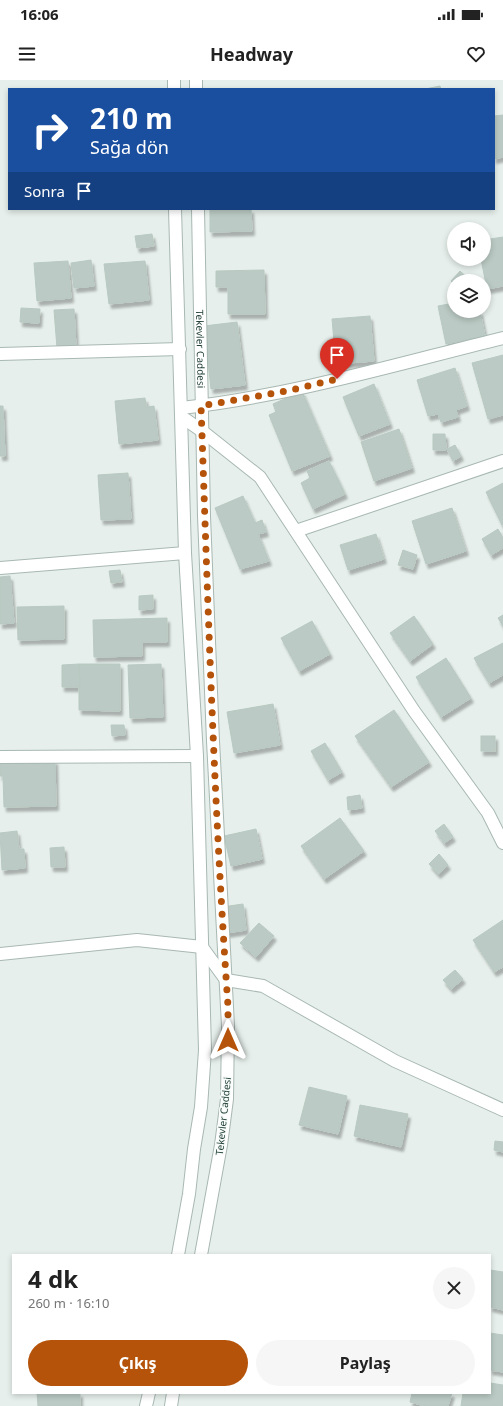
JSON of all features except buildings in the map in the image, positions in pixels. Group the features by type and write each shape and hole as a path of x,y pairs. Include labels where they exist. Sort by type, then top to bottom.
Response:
{"street":[{"path":"175,210 186,553 197,756 205,1050 201,1107 178,1254"},
{"name":"Tekevler Caddesi","path":"198,210 204,516 213,740 228,1026 227,1098 221,1145 201,1254"},
{"path":"182,413 201,406 292,390 503,338"},
{"path":"0,354 180,349"},
{"path":"182,413 202,431 260,477 414,711 488,813 503,843"},
{"path":"296,531 503,461"},
{"path":"0,568 186,553"},
{"path":"0,757 197,756"},
{"path":"0,954 137,940 202,948 226,980 263,986 395,1061 503,1110"},
{"path":"146,1406 148,1394"},
{"path":"171,1406 173,1394"}],"route":[{"path":"228,1040 228,1006 213,740 201,406 292,390 337,379"}]}
